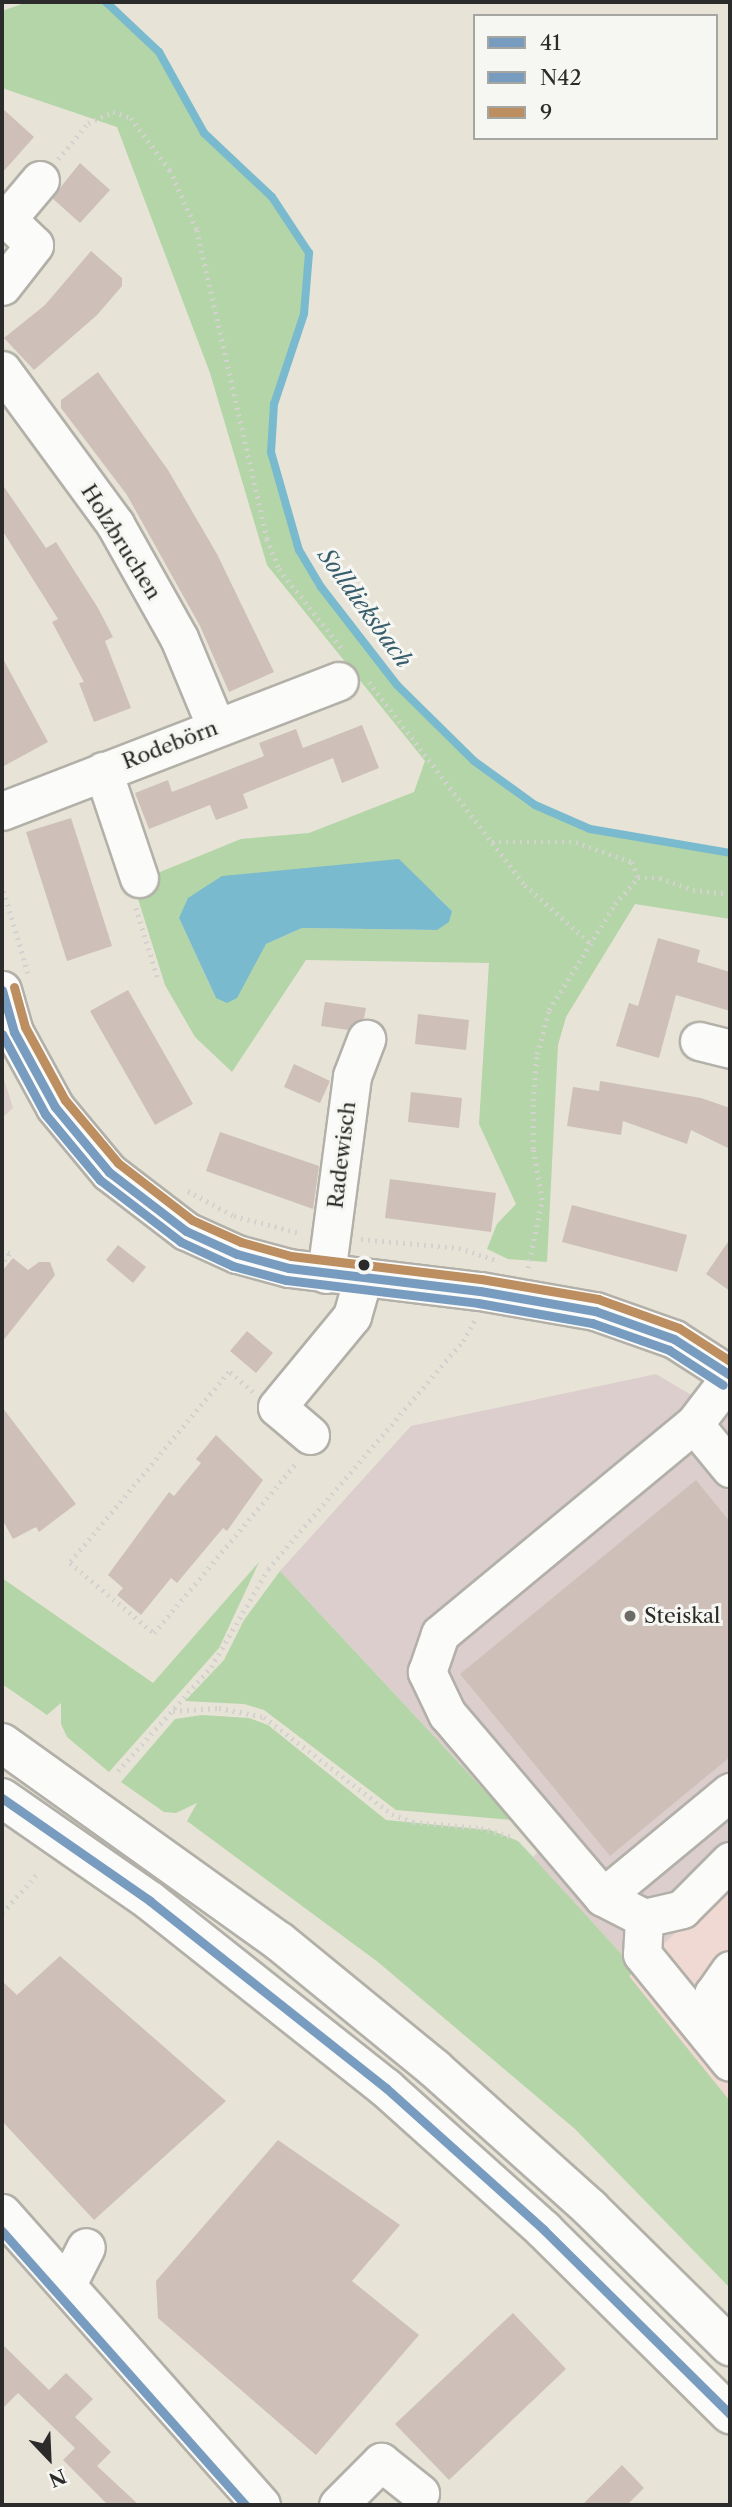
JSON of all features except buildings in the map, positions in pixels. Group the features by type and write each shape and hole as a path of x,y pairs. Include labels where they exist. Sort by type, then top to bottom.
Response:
{"highway":[{"path":"2,1743 280,1942 434,2068 590,2208 730,2346"},
{"path":"2,1798 149,1901 386,2088 544,2230 730,2414"}],"street":[{"path":"2,286 34,245 7,219 40,180"},
{"name":"Holzbruchen","path":"2,370 115,524 179,638 216,727"},
{"name":"Rodebörn","path":"2,811 351,672"},
{"path":"103,771 137,875"},
{"path":"2,990 14,1032 55,1107 91,1152 141,1200 214,1245 260,1261 326,1274 480,1291 595,1311 638,1324 692,1349 730,1376 694,1424 440,1634 427,1672 447,1714 603,1897 644,1918 682,1909 730,1861"},
{"name":"Radewisch","path":"326,1274 352,1076 366,1039"},
{"path":"310,1435 277,1407 352,1316 363,1278"},
{"path":"694,1424 730,1468"},
{"path":"603,1897 730,1792"},
{"path":"644,1918 642,1954 730,2062"},
{"path":"726,1974 713,1994 714,2009 730,2030"},
{"path":"2,2213 68,2282 261,2505"},
{"path":"68,2282 86,2247"},
{"path":"338,2505 381,2462 420,2493"}],"path":[{"path":"40,180 88,123 113,112 131,118 170,170 197,230 267,539 279,569 351,672 525,885 589,942"},
{"path":"492,842 576,842 632,862 638,878"},
{"path":"137,875 126,875 159,982"},
{"path":"638,878 660,878 693,890 730,894"},
{"path":"528,1268 542,1200 533,1149 537,1054 549,1010 589,942 638,878"},
{"path":"2,1248 10,1254 2,1264"},
{"path":"118,1771 226,1645 250,1593 268,1569 463,1341 475,1320 480,1291"},
{"path":"277,1407 229,1372 70,1563 154,1633 314,1443 310,1435"},
{"path":"172,1711 219,1708 264,1717 392,1814 413,1822 481,1828 518,1839"},
{"path":"2,1913 38,1873"}],"shaded area":[{"path":"2,1073 13,1108 2,1118"},
{"path":"656,1374 730,1418 730,1881 636,1970 533,1857 539,1851 512,1820 280,1571 411,1426"},
{"path":"730,1881 730,2101 628,1975"}],"green space":[{"path":"27,2 107,2 159,52 204,133 272,197 309,253 304,314 274,404 271,452 299,550 321,587 397,685 474,761 535,805 590,829 730,853 730,919 635,904 566,1017 558,1045 547,1262 508,1259 487,1249 497,1224 516,1204 479,1124 489,963 306,960 232,1072 195,1037 165,985 133,883 241,839 309,833 414,792 425,761 267,565 210,373 117,127 2,88 2,11","holes":["435,894 452,911 437,930 302,928 266,944 216,998 179,918"]},
{"path":"259,1562 219,1648 109,1772 67,1737 61,1724 61,1703 47,1715 2,1684 2,1578 153,1683"},
{"path":"280,1571 512,1820 396,1810 264,1710 244,1704 185,1701 224,1660 244,1620"},
{"path":"202,1715 249,1718 268,1725 386,1820 490,1830 518,1841 533,1857 636,1970 629,1976 730,2101 730,2288 575,2129 378,1962 187,1821 197,1803 176,1813 164,1812 121,1782 175,1719"}],"water":[{"path":"399,859 452,911 449,922 437,930 302,928 266,944 237,998 227,1003 216,998 179,918 188,898 222,876"}],"waterway":[{"name":"Solldieksbach","path":"106,2 159,52 204,133 272,197 309,253 304,314 274,404 271,452 299,550 321,587 397,685 474,761 535,805 590,829 730,853"}],"transit line":[{"name":"9","path":"14,987 25,1027 65,1100 118,1163 192,1220 241,1242 291,1256 481,1279 598,1299 679,1328 730,1361"},
{"name":"41","path":"2,990 14,1032 55,1107 109,1172 186,1231 237,1254 289,1268 480,1291 595,1311 674,1339 730,1375"},
{"name":"N42","path":"2,1034 45,1114 100,1180 181,1242 233,1266 286,1280 478,1303 592,1323 669,1350 723,1385"},
{"name":"41","path":"2,1798 150,1901 386,2088 544,2230 730,2414"},
{"name":"N42","path":"2,2231 245,2505"}],"place":[{"name":"Steiskal","path":"630,1616"}]}
